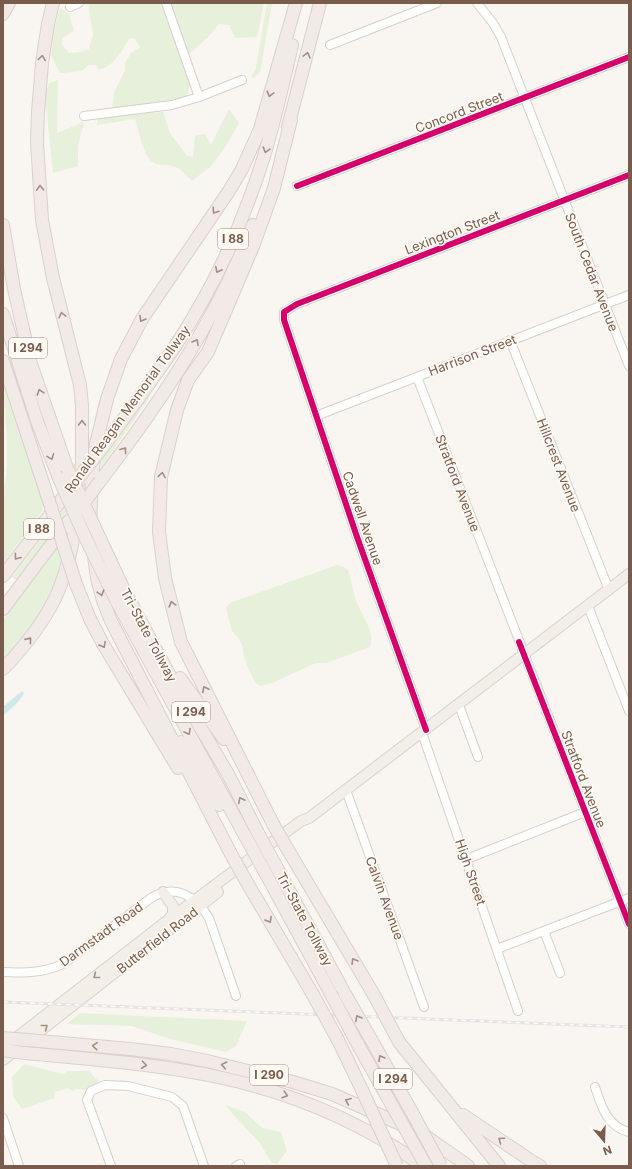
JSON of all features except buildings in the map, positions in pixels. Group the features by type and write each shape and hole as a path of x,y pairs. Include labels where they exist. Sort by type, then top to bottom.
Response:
{"highway":[{"path":"3,14 9,3"},
{"path":"3,669 29,641 41,625 60,589 65,576 72,545 82,462 82,405 80,385 55,284 42,220 37,142 42,63 53,3"},
{"path":"232,856 129,657 103,601 94,560 90,526 91,498 96,444 102,416 113,381 132,338 154,300 242,169 252,147 266,108 296,3"},
{"name":"Ronald Reagan Memorial Tollway","path":"3,576 103,447 173,349 190,323 208,290 238,227 250,197 271,131 302,3"},
{"name":"Ronald Reagan Memorial Tollway","path":"3,609 135,435 184,363 212,313 248,238 291,120 320,3"},
{"path":"291,120 274,188 254,244 208,352 188,380 177,410 162,477 159,532 165,578 181,642 273,824 374,995 399,1042 499,1166"},
{"name":"Tri-State Tollway","path":"3,225 14,289 31,364 67,468 120,595 246,845 263,876 285,909 426,1166"},
{"name":"Tri-State Tollway","path":"3,314 37,421 86,539 120,595 151,641 228,774 259,835 345,994 441,1166"},
{"path":"3,361 76,584 102,644 232,856 312,993 338,1040 397,1166"},
{"path":"151,641 178,675 245,770"},
{"path":"129,657 246,845"},
{"name":"I 290","path":"3,1038 171,1054 214,1062 293,1082 332,1094 421,1133 468,1166"},
{"name":"I 290","path":"3,1049 159,1067 218,1077 245,1084 296,1099 352,1122 423,1166"},
{"path":"453,1108 540,1166"}],"main road":[{"name":"Butterfield Road","path":"3,1060 198,903 305,824 309,818 629,574"},
{"path":"163,892 173,906 173,914 167,921"},
{"name":"Butterfield Road","path":"3,1049 167,921 198,903"}],"street":[{"path":"70,7 79,3"},
{"path":"166,3 199,97"},
{"path":"330,45 437,3"},
{"name":"South Cedar Avenue","path":"477,3 493,23 501,37 629,366"},
{"name":"Concord Street","path":"297,186 629,57"},
{"path":"84,116 172,105 199,97 242,80"},
{"name":"Lexington Street","path":"284,312 297,304 629,175"},
{"name":"Harrison Street","path":"316,416 629,295"},
{"name":"Cadwell Avenue","path":"284,312 284,320 316,416 424,731"},
{"name":"Hillcrest Avenue","path":"510,340 608,590"},
{"name":"Stratford Avenue","path":"417,377 629,924"},
{"path":"588,606 629,710"},
{"path":"459,705 478,757"},
{"name":"High Street","path":"424,731 518,1011"},
{"name":"Calvin Avenue","path":"346,790 424,1007"},
{"path":"467,859 585,812"},
{"path":"163,892 176,892 198,903 209,918 236,996"},
{"name":"Darmstadt Road","path":"3,972 46,971 63,964 151,898 163,892"},
{"path":"497,949 629,898"},
{"path":"544,931 560,973"},
{"path":"111,1166 87,1100 91,1091 105,1085 128,1086 172,1097 183,1106 204,1166"},
{"path":"595,1087 607,1116 612,1122 623,1130 629,1132"},
{"path":"3,1118 19,1166"}],"green space":[{"path":"88,3 160,3 190,83 187,98 170,103 112,110 114,93 125,70 125,63 131,53 140,47 134,38 129,39 117,58 105,68 99,70 96,65 88,65 82,71 60,73 51,55 55,26 60,8 69,14 74,31 62,38 62,45 69,53 81,52 89,49 93,35"},
{"path":"170,3 264,3 257,37 235,38 229,25 219,24 208,37 188,55"},
{"path":"267,3 272,3 261,67 260,72 254,78 251,77 256,68"},
{"path":"58,80 57,133 84,122 78,146 78,166 53,173 45,96 49,83"},
{"path":"229,109 239,123 224,149 210,167 192,181 178,168 170,165 156,164 150,160 144,150 135,119 97,125 98,118 114,115 163,112 170,133 187,156 193,157 195,136 205,134 211,145"},
{"path":"3,383 44,504 42,507 43,510 3,564 3,501 7,466 7,445"},
{"path":"148,397 149,398 101,468 102,457"},
{"path":"73,496 71,508 16,580 12,577"},
{"path":"58,547 64,565 57,583 31,630 3,663 3,620"},
{"path":"337,565 348,570 354,595 370,630 370,647 326,663 316,663 272,683 260,686 255,682 244,657 243,648 239,639 232,631 226,608 230,603"},
{"path":"80,1013 247,1021 236,1046 226,1052 170,1039 132,1026 67,1024"},
{"path":"24,1064 63,1074 68,1071 89,1071 101,1084 87,1090 76,1089 72,1091 68,1088 55,1092 54,1098 22,1109 13,1096 12,1077"},
{"path":"226,1105 245,1112 262,1128 281,1132 287,1151 277,1164 272,1163 259,1142"}],"water":[{"path":"22,691 24,693 20,699 3,716 3,707"}],"railway":[{"path":"3,1002 629,1027"}],"cycle path":[{"path":"297,186 629,57"},
{"path":"426,730 356,534 284,320 284,312 297,304 629,175"},
{"path":"519,642 629,924"}]}
